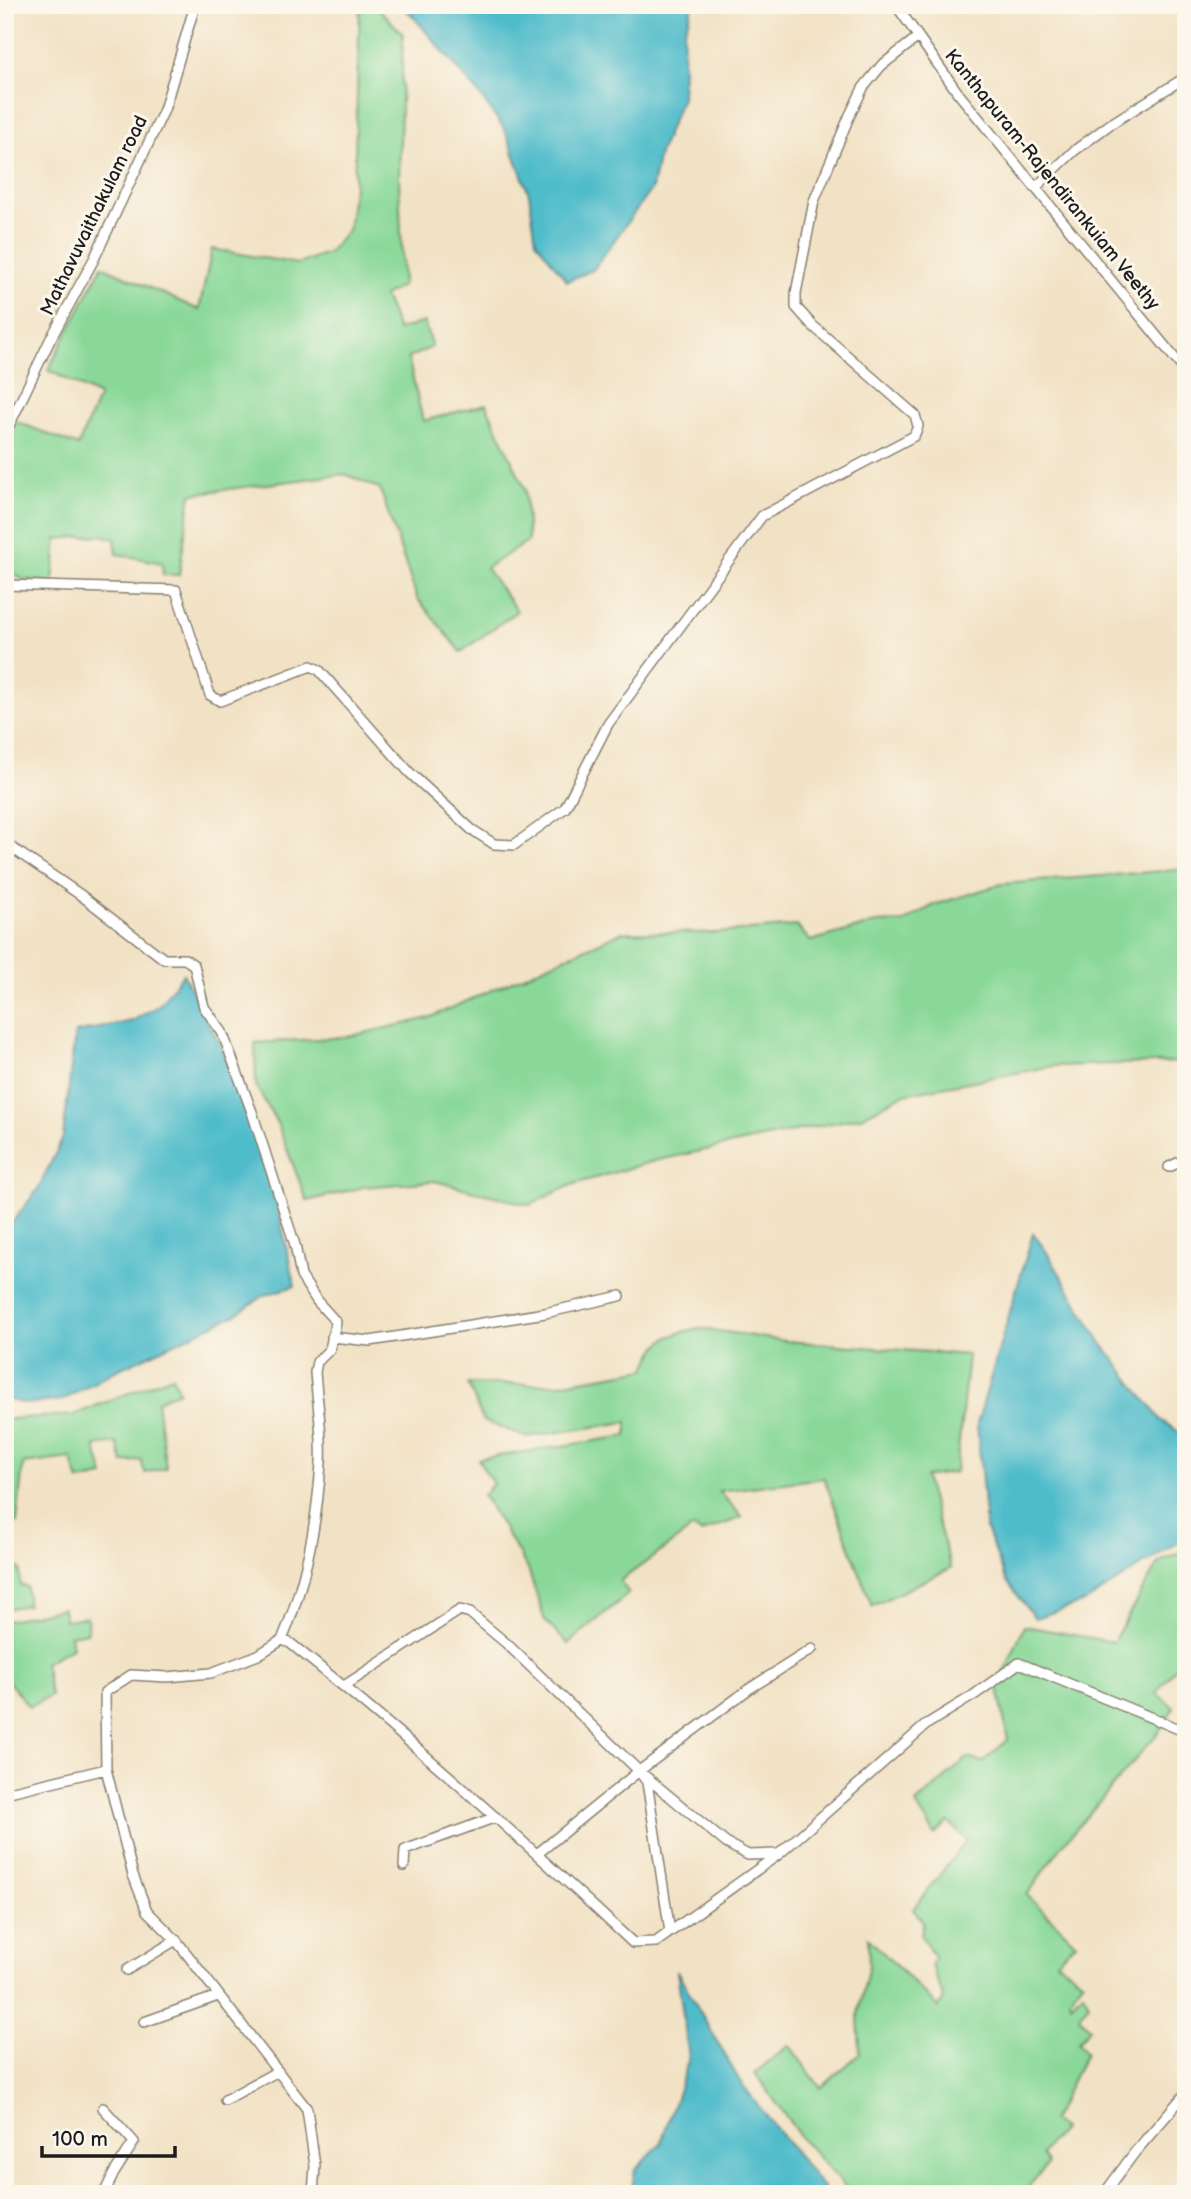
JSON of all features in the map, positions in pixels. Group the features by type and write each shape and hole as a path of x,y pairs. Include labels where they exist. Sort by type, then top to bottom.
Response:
{"street":[{"name":"Mathavuvaithakulam road","path":"5,434 50,340 94,259 164,110 195,5"},
{"name":"Kanthapuram-Rajendirankuiam Veethy","path":"896,5 958,93 1186,372"},
{"path":"5,585 176,590 210,695 220,701 311,666 319,670 410,773 471,829 494,844 514,845 565,808 608,724 762,516 915,436 918,426 915,415 812,325 796,307 796,293 814,201 849,117 863,88 881,66 918,37"},
{"path":"1035,188 1074,151 1186,77"},
{"path":"5,843 164,959 185,959 194,965 204,1007 222,1032 252,1112 295,1245 301,1276 317,1301 336,1322 330,1349 317,1362 315,1372 321,1461 312,1537 295,1608 282,1640 258,1655 211,1673 167,1677 131,1675 105,1692 106,1769 133,1875 147,1911 176,1940 307,2109 315,2166 313,2194"},
{"path":"1169,1167 1186,1159"},
{"path":"332,1338 370,1341 545,1313 620,1296"},
{"path":"344,1686 460,1610 470,1613 639,1771 726,1843 748,1855 779,1854"},
{"path":"282,1640 290,1643 344,1686 496,1817 633,1943 656,1942 779,1854 927,1724 1019,1663 1186,1732"},
{"path":"537,1854 639,1771 749,1689 812,1649"},
{"path":"5,1793 106,1769"},
{"path":"639,1771 647,1782 670,1932"},
{"path":"404,1866 405,1850 496,1817"},
{"path":"127,1970 176,1940"},
{"path":"144,2022 218,1996"},
{"path":"225,2100 278,2071"},
{"path":"1104,2194 1135,2152 1186,2093"},
{"path":"103,2108 134,2142 104,2194"}],"green space":[{"path":"360,5 375,5 403,34 399,180 403,285 384,296 398,330 424,322 432,347 408,358 423,421 486,404 525,489 528,541 486,568 517,611 461,652 417,598 380,489 345,474 191,494 179,575 163,575 162,563 117,554 115,539 102,535 57,539 53,582 22,579 5,567 5,417 78,446 99,396 48,370 102,266 199,310 212,249 298,264 329,252 348,230 354,186"},
{"path":"1186,869 1186,1062 1053,1066 904,1094 861,1117 654,1161 571,1185 529,1205 435,1181 364,1187 307,1201 277,1123 256,1086 255,1043 347,1037 429,1018 622,932 714,933 797,926 810,941 876,923 904,922 934,905 1002,884"},
{"path":"698,1328 786,1341 968,1355 956,1472 925,1477 951,1568 872,1606 824,1478 719,1491 742,1517 701,1533 693,1528 620,1581 629,1593 568,1644 545,1621 528,1569 483,1495 493,1484 478,1459 627,1436 627,1422 526,1437 483,1421 468,1384 558,1384 646,1369 664,1340"},
{"path":"172,1376 179,1391 157,1401 166,1468 145,1473 141,1460 123,1463 117,1443 95,1446 104,1476 79,1481 71,1458 23,1464 17,1523 5,1522 5,1419 73,1415"},
{"path":"1186,1551 1186,1597 1182,1603 1186,1605 1186,1654 1156,1693 1174,1707 1159,1732 1064,1843 1027,1895 1076,1943 1056,1961 1083,1981 1069,1999 1071,2004 1083,1992 1089,2004 1079,2017 1090,2028 1078,2042 1086,2053 1052,2121 1062,2129 1041,2154 1048,2164 1022,2194 852,2194 802,2139 755,2073 789,2045 821,2088 860,2053 858,2014 869,1965 868,1938 939,2008 944,1998 931,1965 935,1958 921,1936 923,1922 913,1909 967,1840 948,1822 935,1835 916,1804 967,1758 982,1762 1008,1740 998,1687 1024,1626 1113,1642 1159,1562"},
{"path":"5,1552 6,1564 20,1569 20,1585 27,1587 27,1605 5,1609"},
{"path":"63,1608 65,1620 87,1617 88,1632 70,1635 72,1648 44,1663 51,1696 29,1707 5,1677 5,1621"}],"water":[{"path":"400,5 693,5 684,32 682,97 659,154 652,188 593,270 567,281 536,241 529,194 505,130 476,90 412,15"},
{"path":"183,974 221,1046 248,1118 277,1204 295,1286 265,1295 235,1315 113,1372 63,1400 26,1404 5,1399 5,1232 38,1189 63,1138 75,1033 132,1021 159,1005"},
{"path":"1033,1233 1101,1342 1161,1420 1186,1437 1186,1537 1085,1602 1035,1618 1006,1580 986,1529 977,1424"},
{"path":"677,1971 742,2085 828,2194 631,2194 635,2170 661,2143 689,2058"}]}
